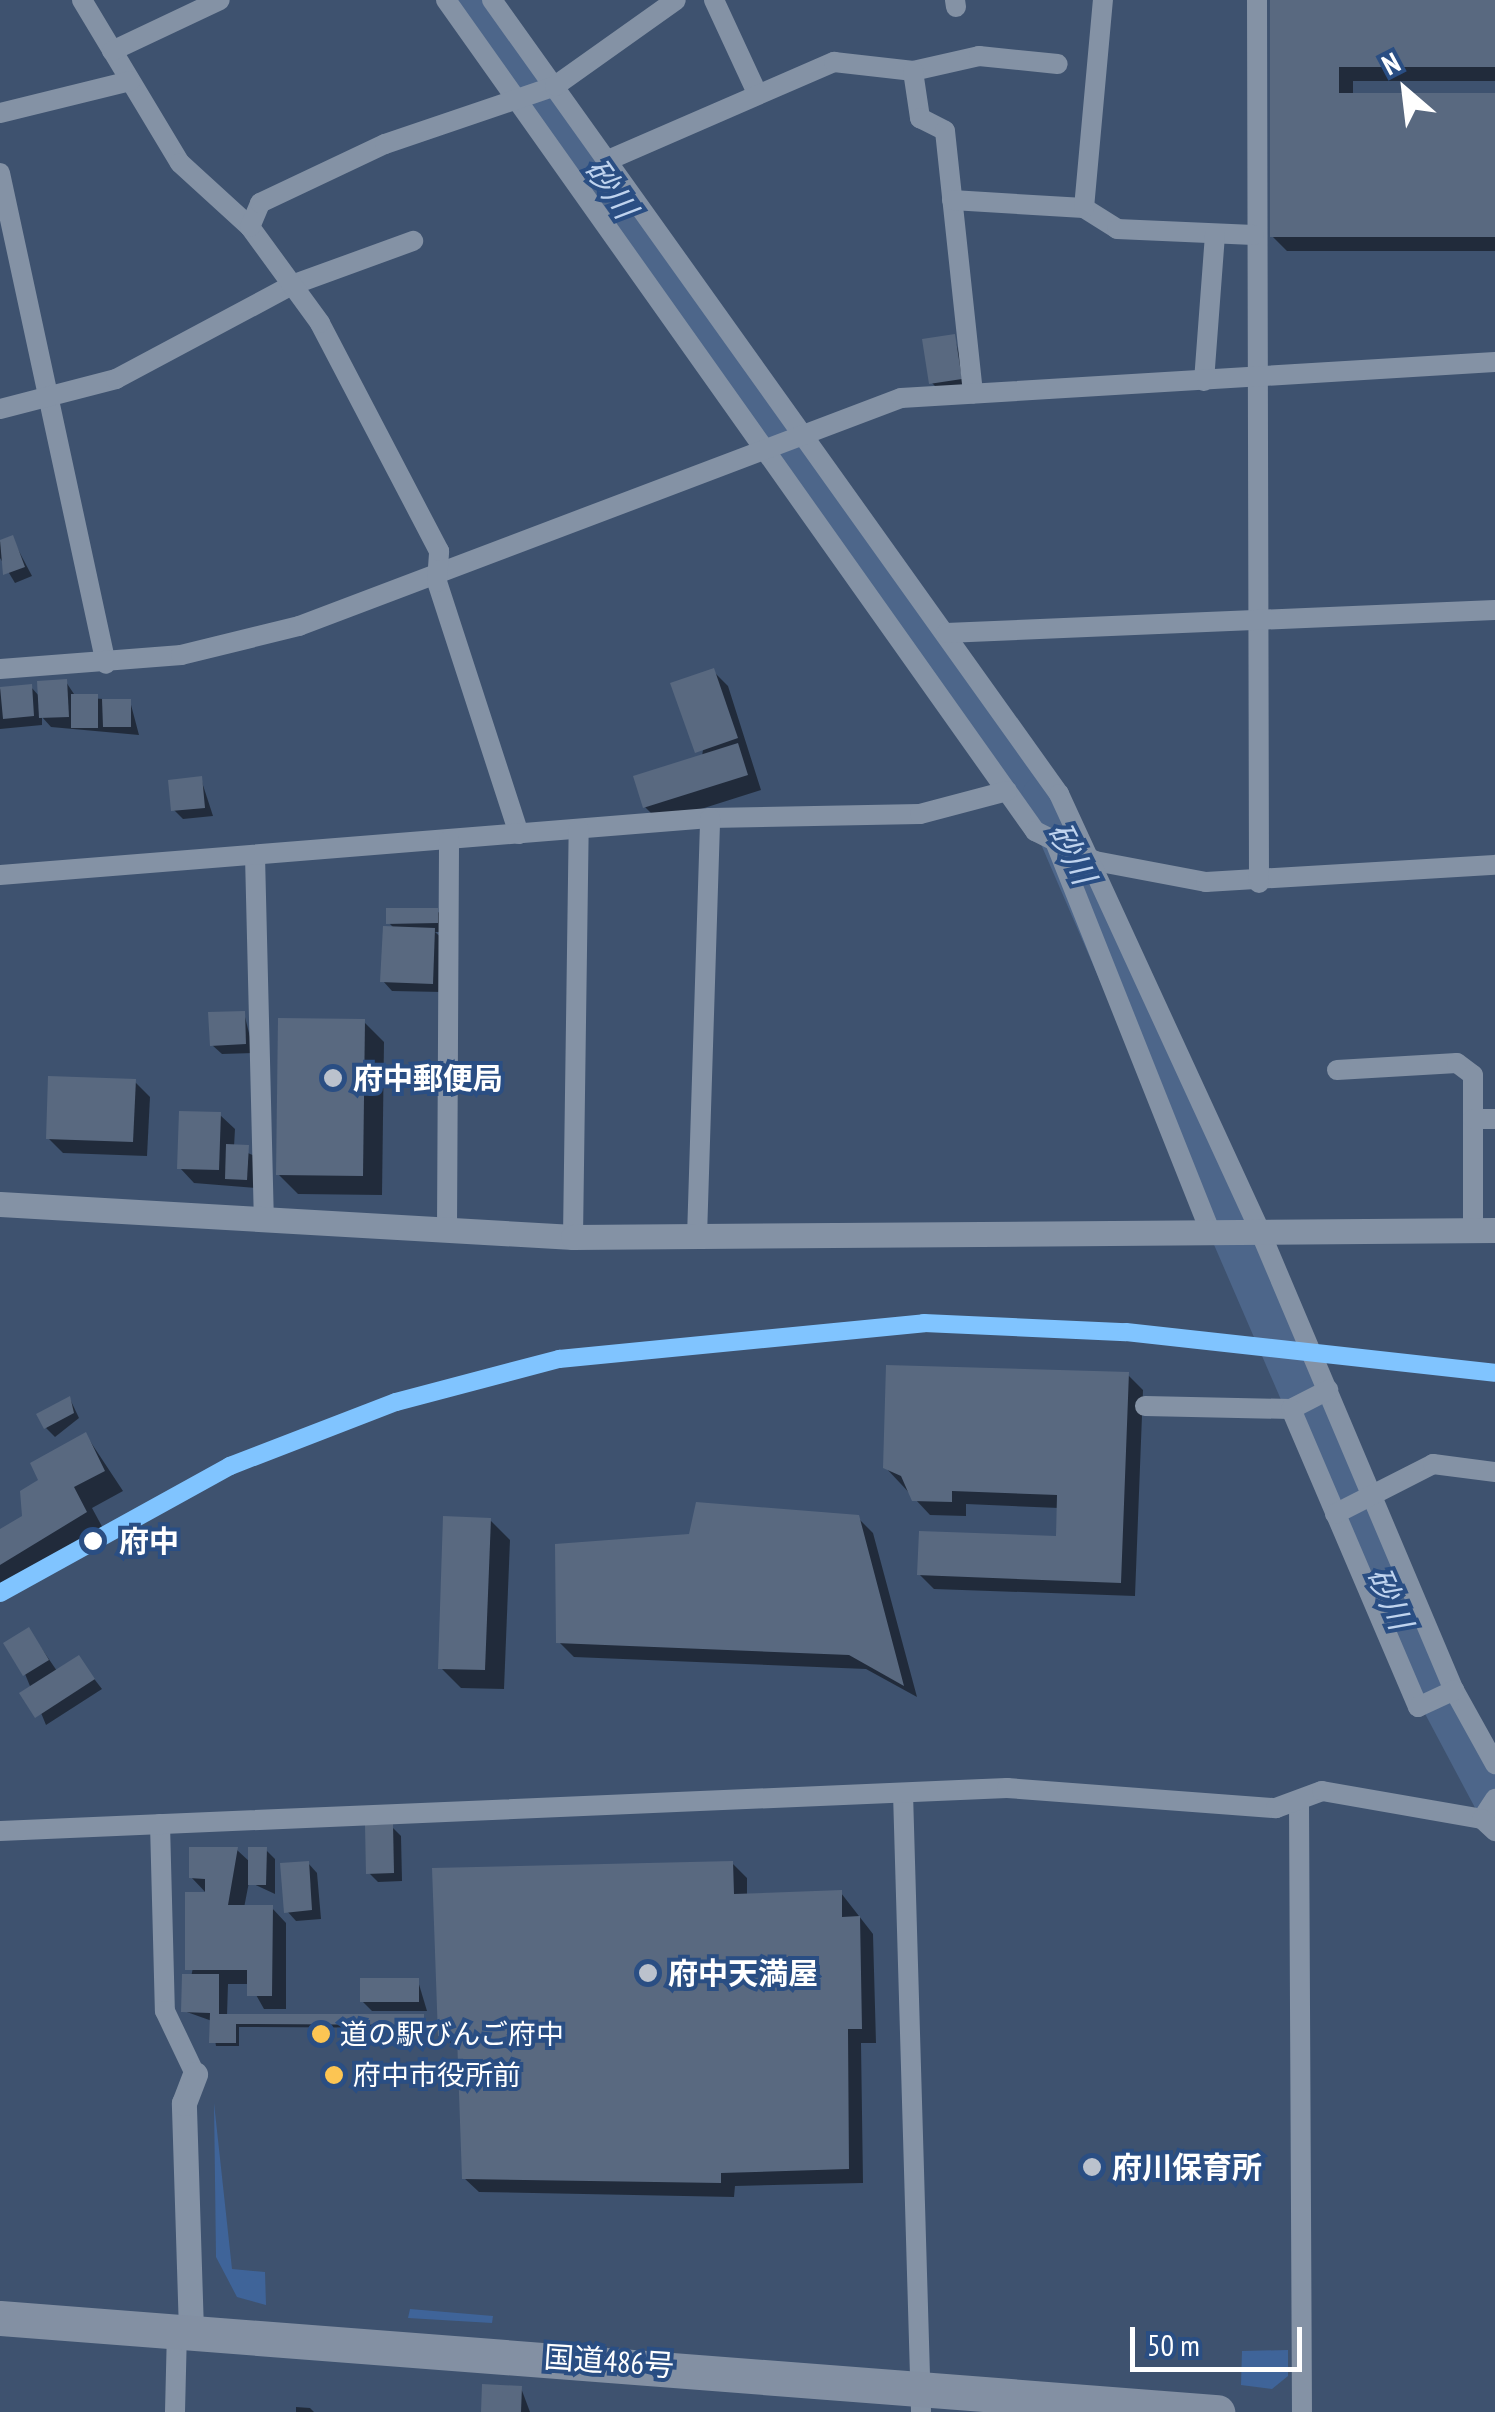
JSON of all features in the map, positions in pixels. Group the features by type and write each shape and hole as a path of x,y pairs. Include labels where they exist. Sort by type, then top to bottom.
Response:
{"highway":[{"name":"国道486号","path":"0,2318 184,2330 920,2399 1217,2412"}],"street":[{"path":"82,0 180,164 250,227 292,284 442,570 438,582 519,834"},
{"path":"112,51 220,0"},
{"path":"446,0 1007,791 1056,844 1211,1233"},
{"path":"492,0 946,633 1096,861 1262,1236 1454,1690 1495,1764"},
{"path":"250,227 260,203 384,144 519,104 555,86 676,0"},
{"path":"714,0 757,94"},
{"path":"1084,208 1104,0"},
{"path":"1257,0 1254,236 1259,883"},
{"path":"606,160 834,62 913,71 979,56 1058,64"},
{"path":"913,71 920,118 945,131 974,394"},
{"path":"0,113 130,81"},
{"path":"0,173 106,664"},
{"path":"952,200 1084,208 1117,229 1254,236"},
{"path":"1204,380 1216,234"},
{"path":"0,409 116,379 292,284 413,242"},
{"path":"0,669 106,664 299,626 765,450 803,430 902,398 1495,362"},
{"path":"946,633 1495,610"},
{"path":"0,875 710,818 920,814 1007,791"},
{"path":"697,1237 710,818"},
{"path":"573,1236 579,829"},
{"path":"446,1230 449,840"},
{"path":"1056,844 1096,861 1259,883 1495,864"},
{"path":"256,856 264,1220"},
{"path":"0,1204 573,1236 1262,1236 1484,1230 1484,1119 1474,1075 1457,1063 1337,1070"},
{"path":"1144,1406 1290,1409 1328,1390"},
{"path":"1290,1409 1418,1707 1454,1690"},
{"path":"1336,1514 1372,1491 1433,1464 1495,1472"},
{"path":"0,1832 1007,1788 1276,1808 1322,1792 1488,1825 1495,1800"},
{"path":"903,1793 920,2399"},
{"path":"1299,1800 1302,2412"},
{"path":"160,1824 165,2011 195,2074 184,2103 184,2330 175,2412"}],"shaded area":[{"path":"214,2103 232,2269 265,2272 266,2305 237,2297 216,2257"},
{"path":"410,2309 493,2316 492,2323 408,2318"},
{"path":"1288,2350 1288,2376 1272,2389 1241,2385 1242,2351"}],"building":[{"path":"1270,0 1495,0 1495,67 1339,67 1339,93 1495,93 1495,237 1270,237"},
{"path":"955,334 962,379 929,384 922,339"},
{"path":"13,535 25,567 3,575 0,540"},
{"path":"714,668 738,738 695,753 670,683"},
{"path":"67,679 69,717 39,718 37,681"},
{"path":"32,684 34,716 3,719 0,687"},
{"path":"71,694 98,694 98,728 71,728"},
{"path":"102,699 131,699 131,727 103,727"},
{"path":"738,743 748,775 643,808 633,776"},
{"path":"202,776 205,808 171,811 168,780"},
{"path":"386,908 438,908 438,923 386,924"},
{"path":"383,926 435,928 433,984 380,982"},
{"path":"245,1011 246,1044 210,1046 208,1012"},
{"path":"278,1018 365,1019 363,1176 276,1175"},
{"path":"48,1076 136,1079 133,1142 46,1139"},
{"path":"179,1111 221,1112 219,1170 177,1169"},
{"path":"226,1144 249,1145 247,1180 225,1179"},
{"path":"886,1365 1129,1372 1121,1583 917,1575 919,1531 1056,1536 1057,1495 952,1491 952,1502 912,1501 901,1476 883,1468"},
{"path":"70,1396 74,1413 44,1429 36,1414"},
{"path":"86,1432 105,1471 74,1487 87,1512 0,1565 0,1529 22,1516 20,1491 38,1480 30,1463"},
{"path":"696,1502 859,1515 904,1686 849,1655 556,1643 555,1544 689,1534"},
{"path":"443,1516 491,1518 485,1670 438,1669"},
{"path":"29,1627 49,1660 23,1676 3,1643"},
{"path":"79,1655 95,1679 35,1718 19,1693"},
{"path":"393,1824 394,1873 366,1874 365,1825"},
{"path":"189,1847 238,1847 228,1905 273,1905 272,1996 247,1996 247,1970 185,1970 185,1892 205,1892 205,1879 189,1878"},
{"path":"248,1847 267,1847 266,1885 248,1885"},
{"path":"309,1861 312,1910 284,1913 280,1863"},
{"name":"府中天満屋","path":"733,1861 734,1894 842,1890 842,1917 860,1916 862,2029 848,2029 849,2169 721,2173 721,2183 462,2179 457,2036 438,2036 432,1868"},
{"path":"182,1974 219,1974 219,2014 424,2014 424,2025 236,2024 236,2043 209,2043 210,2013 181,2012"},
{"path":"360,1978 419,1978 419,2002 360,2002"},
{"path":"482,2384 522,2386 521,2412 481,2412"}],"waterway":[{"name":"砂川","path":"478,0 1043,796 1400,1622 1495,1801"}],"transit line":[{"path":"0,1593 230,1466 396,1402 559,1359 924,1323 1126,1332 1495,1373"}],"place":[{"name":"府中郵便局","path":"333,1078"},
{"name":"府中","path":"93,1541"},
{"name":"府中天満屋","path":"648,1973"},
{"name":"道の駅びんご府中","path":"321,2034"},
{"name":"府中市役所前","path":"334,2075"},
{"name":"府川保育所","path":"1092,2167"}]}
